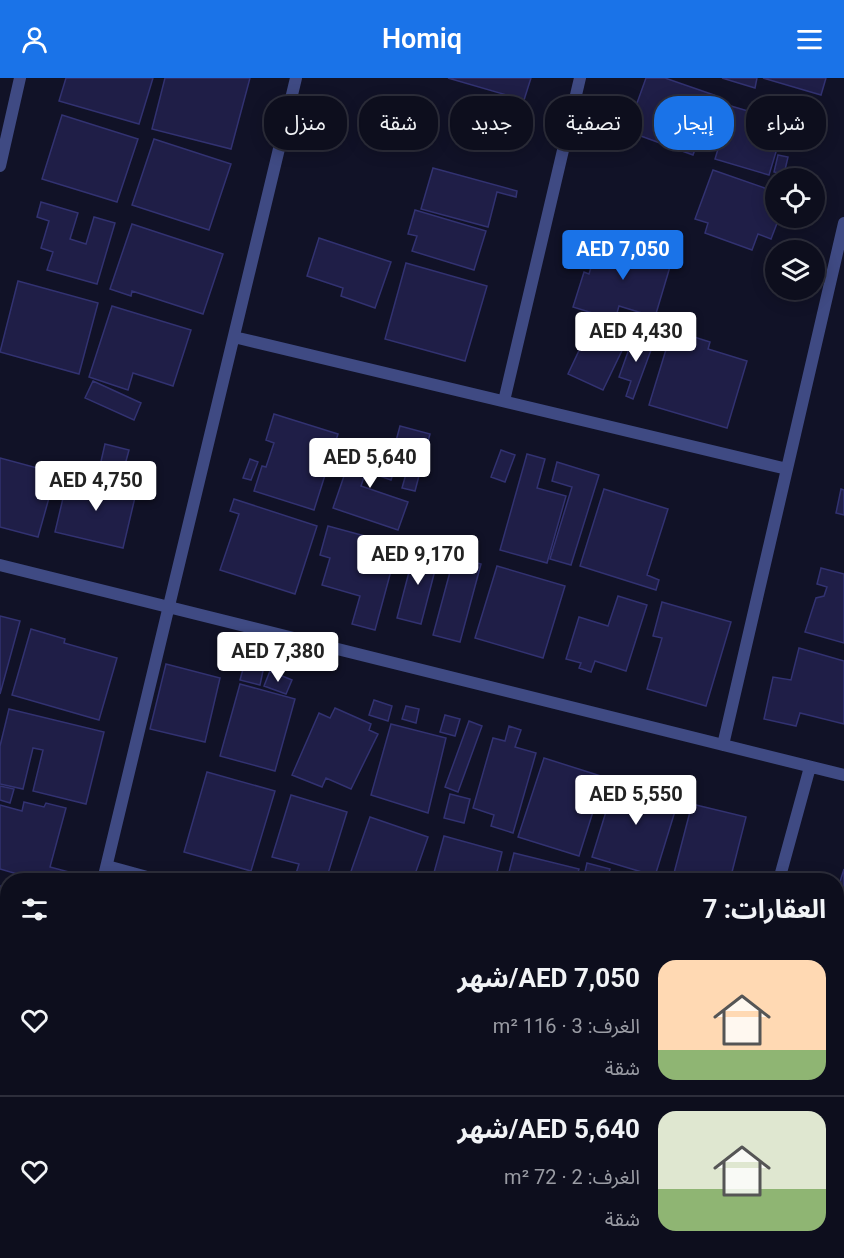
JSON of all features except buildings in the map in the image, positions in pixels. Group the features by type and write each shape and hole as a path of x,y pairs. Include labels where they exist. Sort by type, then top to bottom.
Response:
{"street":[{"path":"0,166 20,78"},
{"path":"105,873 296,78"},
{"path":"504,402 580,78"},
{"path":"723,745 844,223"},
{"path":"234,337 787,469"},
{"path":"0,565 844,775"},
{"path":"781,873 810,767"},
{"path":"107,866 132,873"}]}
